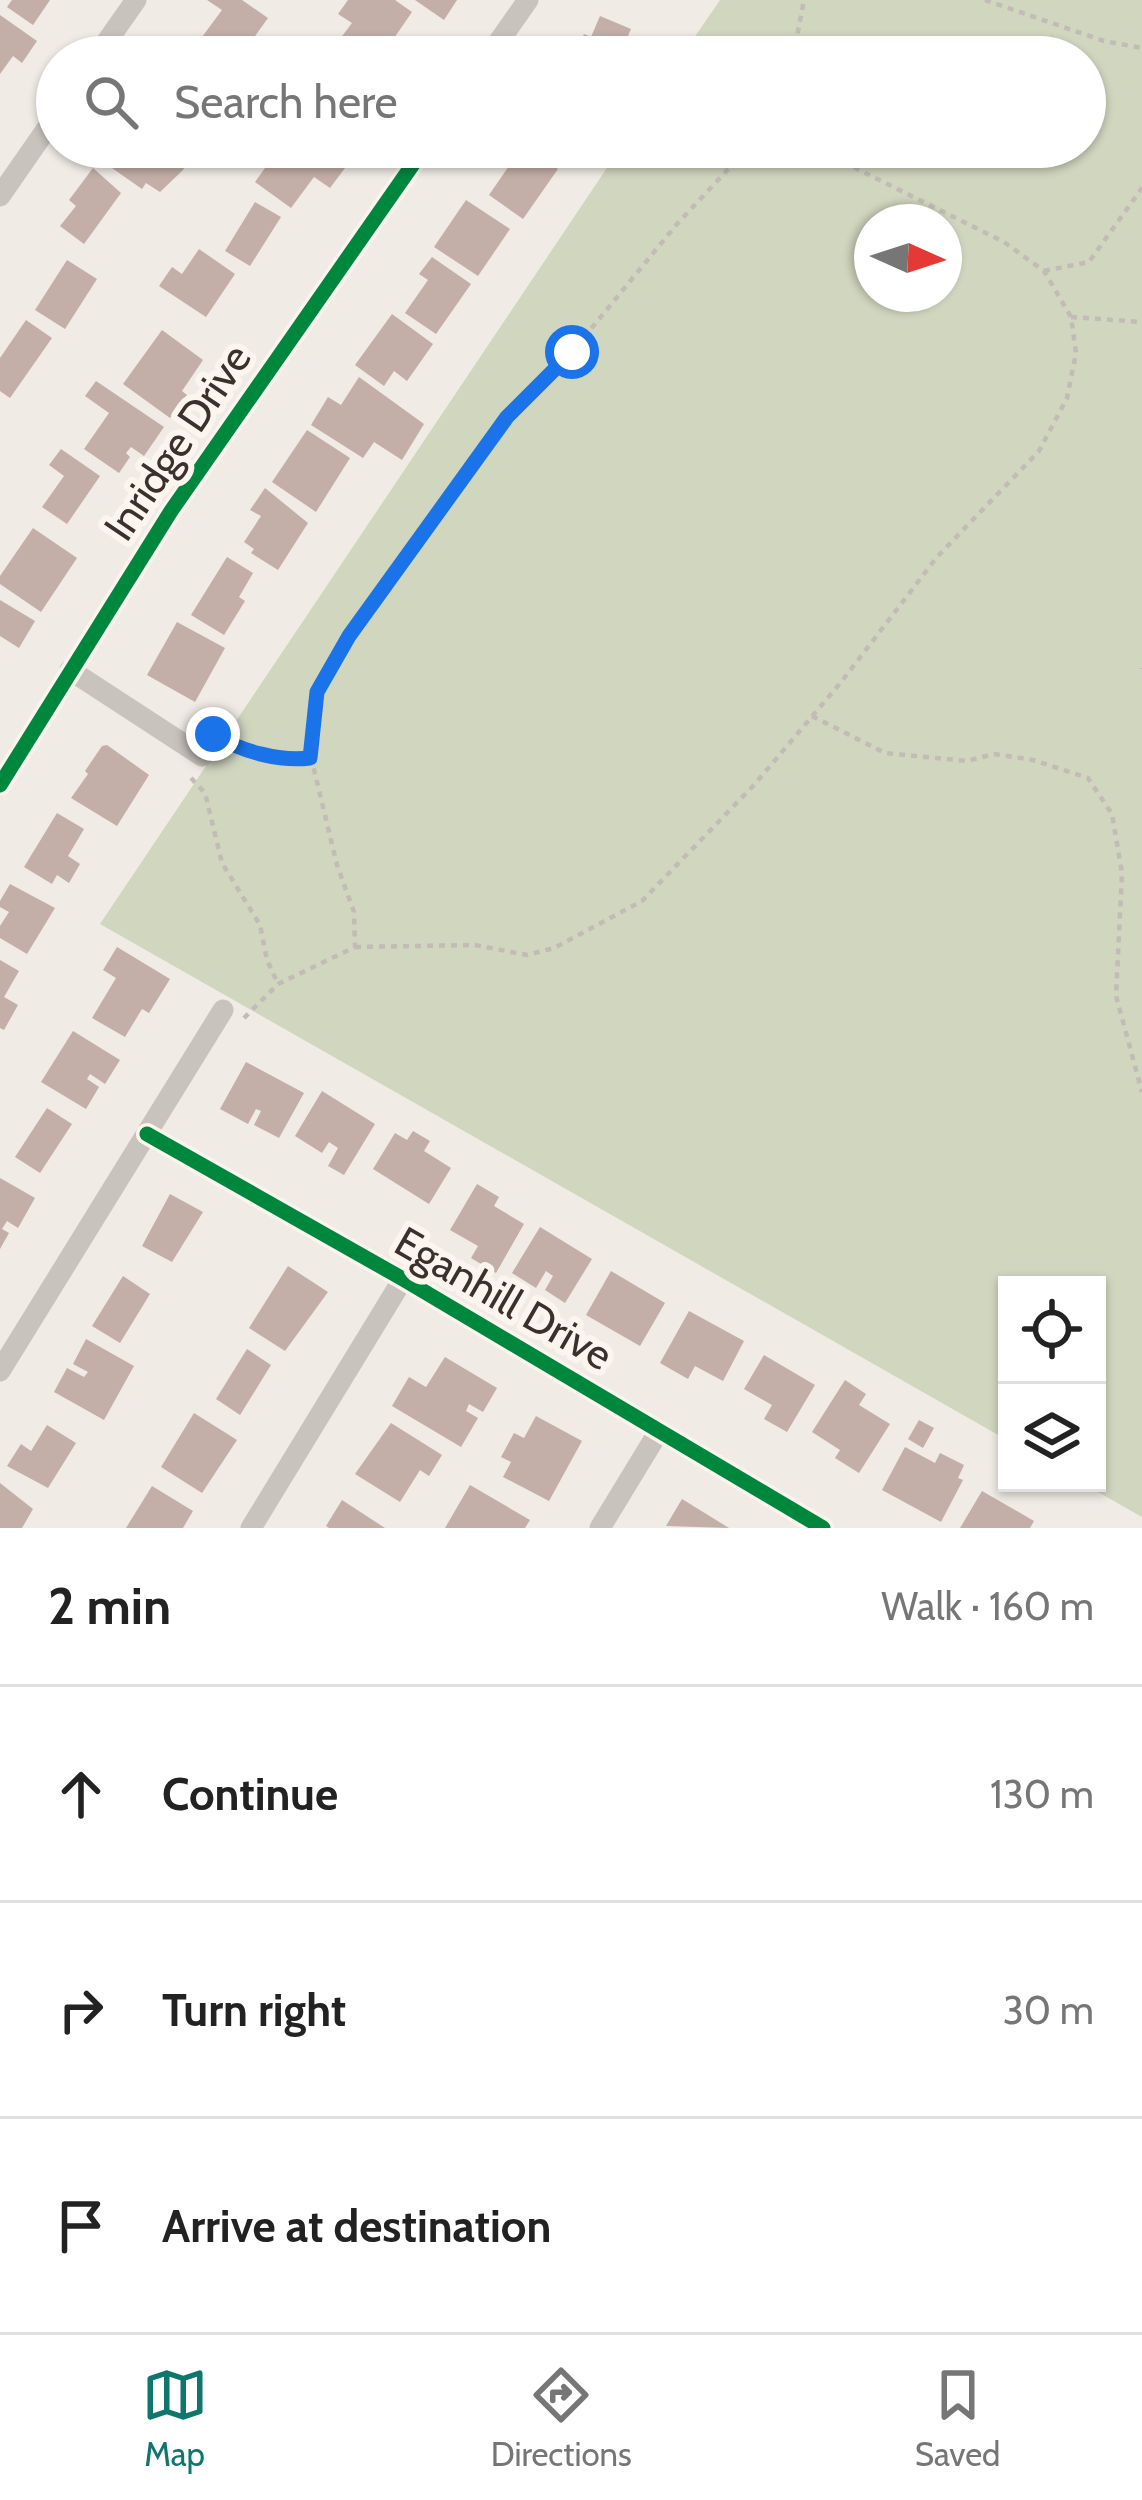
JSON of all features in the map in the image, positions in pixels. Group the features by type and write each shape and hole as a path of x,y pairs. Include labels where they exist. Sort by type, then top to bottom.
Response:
{"street":[{"path":"111,36 136,0"},
{"path":"502,36 527,0"},
{"path":"0,196 36,144"},
{"name":"Inridge Drive","path":"0,785 171,512 410,168"},
{"path":"70,670 202,756"},
{"path":"0,1371 147,1134 233,1016"},
{"name":"Eganhill Drive","path":"147,1134 403,1279 823,1528"},
{"path":"251,1528 403,1279"},
{"path":"600,1528 659,1431"}],"path":[{"path":"797,36 804,0"},
{"path":"985,0 1089,36"},
{"path":"1106,41 1142,47"},
{"path":"355,947 354,912 337,866 310,758 317,692 349,636 507,417 572,352 729,168"},
{"path":"233,1016 278,984 355,947 475,945 526,955 554,949 642,901 754,785 937,557 1039,451 1067,398 1076,353 1071,317 1043,271 1004,242 855,168"},
{"path":"1043,271 1089,262 1142,188"},
{"path":"1071,317 1142,322"},
{"path":"812,716 885,753 967,761 994,754 1033,760 1088,778 1112,814 1122,873 1116,996 1142,1092"},
{"path":"213,734 232,746 294,760 310,758"},
{"path":"184,772 205,793 222,863 260,925 278,984"}],"green space":[{"path":"720,0 1142,0 1142,1517 1098,1492 1106,1492 1106,1276 998,1276 998,1435 100,924 607,168 1106,168 1106,36 695,36"}],"building":[{"path":"12,0 50,0 33,25 7,7"},
{"path":"207,0 242,0 268,18 255,36 203,36 222,10"},
{"path":"348,0 395,0 412,12 396,36 342,36 352,23 338,14"},
{"path":"415,0 457,0 444,20"},
{"path":"0,15 36,42 22,63 13,56 0,74"},
{"path":"600,16 631,29 628,36 591,36"},
{"path":"93,168 121,193 84,244 60,226 76,206 69,200"},
{"path":"112,168 184,168 160,192 146,183 142,189"},
{"path":"265,168 345,168 330,188 314,177 291,208 255,182"},
{"path":"508,168 558,169 523,219 489,195"},
{"path":"466,200 510,229 478,276 434,247"},
{"path":"255,202 281,217 250,266 225,251"},
{"path":"199,249 235,274 206,317 159,286 172,267 182,274"},
{"path":"432,257 471,284 436,334 405,313 428,280 419,274"},
{"path":"67,260 97,279 65,329 35,310"},
{"path":"392,314 433,344 407,381 394,371 384,386 355,365"},
{"path":"26,320 52,338 10,398 0,391 0,358"},
{"path":"162,330 203,360 170,418 123,384"},
{"path":"359,377 424,424 402,460 374,442 363,458 311,425 328,397 341,405"},
{"path":"96,381 164,427 144,456 131,447 119,473 84,449 109,413 85,396"},
{"path":"307,430 350,458 316,512 272,482"},
{"path":"61,449 100,476 67,524 42,507 64,476 49,465"},
{"path":"265,488 308,523 278,570 251,553 254,549 244,542 261,516 250,510"},
{"path":"33,528 77,558 41,612 0,584 0,576"},
{"path":"227,557 253,573 239,597 245,601 224,635 191,615"},
{"path":"0,600 35,621 19,648 0,636"},
{"path":"177,622 225,648 195,702 147,675"},
{"path":"107,745 149,775 117,826 71,798"},
{"path":"57,813 84,829 68,856 80,864 69,883 57,875 52,884 24,867"},
{"path":"10,884 55,908 27,954 0,938 0,926 9,912 0,907 0,901"},
{"path":"117,947 170,979 149,1013 142,1009 125,1037 92,1018 116,978 103,970"},
{"path":"0,960 19,971 4,997 18,1005 4,1030 0,1028"},
{"path":"73,1031 120,1060 105,1084 90,1074 87,1079 99,1087 86,1109 41,1082"},
{"path":"246,1062 304,1093 279,1138 254,1125 261,1111 256,1109 248,1124 220,1109"},
{"path":"322,1091 375,1124 344,1175 328,1166 338,1148 329,1142 322,1153 295,1136"},
{"path":"47,1108 72,1124 40,1173 15,1157"},
{"path":"413,1131 430,1141 424,1151 451,1168 429,1204 373,1169 395,1133 407,1140"},
{"path":"0,1178 35,1198 18,1228 7,1221 2,1229 9,1233 0,1249"},
{"path":"477,1184 499,1197 494,1206 524,1224 496,1273 471,1258 478,1246 450,1230"},
{"path":"170,1194 203,1212 172,1262 142,1246"},
{"path":"540,1227 592,1259 565,1303 545,1290 553,1276 546,1271 536,1288 512,1273"},
{"path":"288,1266 328,1292 285,1351 249,1328"},
{"path":"611,1271 665,1303 640,1346 586,1315"},
{"path":"123,1276 150,1294 120,1343 92,1326"},
{"path":"689,1311 744,1341 723,1381 695,1366 688,1379 660,1363"},
{"path":"86,1339 134,1366 104,1420 54,1392 67,1368 84,1377 88,1372 73,1364"},
{"path":"247,1349 271,1365 240,1415 216,1399"},
{"path":"764,1355 815,1385 787,1432 764,1419 772,1405 744,1389"},
{"path":"445,1357 497,1388 483,1412 469,1404 466,1411 478,1418 461,1447 392,1406 409,1377 426,1387"},
{"path":"845,1380 866,1394 859,1405 890,1424 859,1473 835,1458 840,1450 812,1432"},
{"path":"194,1413 237,1440 202,1493 161,1467"},
{"path":"536,1416 582,1441 549,1501 503,1477 511,1462 501,1457 514,1433 524,1438"},
{"path":"919,1420 934,1428 923,1448 908,1439"},
{"path":"391,1423 442,1455 429,1476 420,1470 400,1502 355,1474"},
{"path":"47,1425 76,1443 48,1488 7,1466 21,1444 31,1451"},
{"path":"905,1447 935,1463 940,1453 964,1465 958,1478 963,1480 941,1522 882,1490"},
{"path":"0,1483 33,1509 22,1528 0,1528"},
{"path":"470,1485 530,1520 525,1528 445,1528"},
{"path":"152,1486 193,1511 183,1528 126,1528"},
{"path":"982,1491 1034,1521 1030,1528 960,1528"},
{"path":"682,1499 729,1528 666,1526"},
{"path":"342,1500 385,1528 329,1528"}],"cycle path":[{"path":"0,785 171,511 410,168"},
{"path":"147,1134 403,1279 823,1528"}],"route":[{"path":"213,734 232,746 294,760 310,758 317,692 349,636 507,417 572,352"}]}
